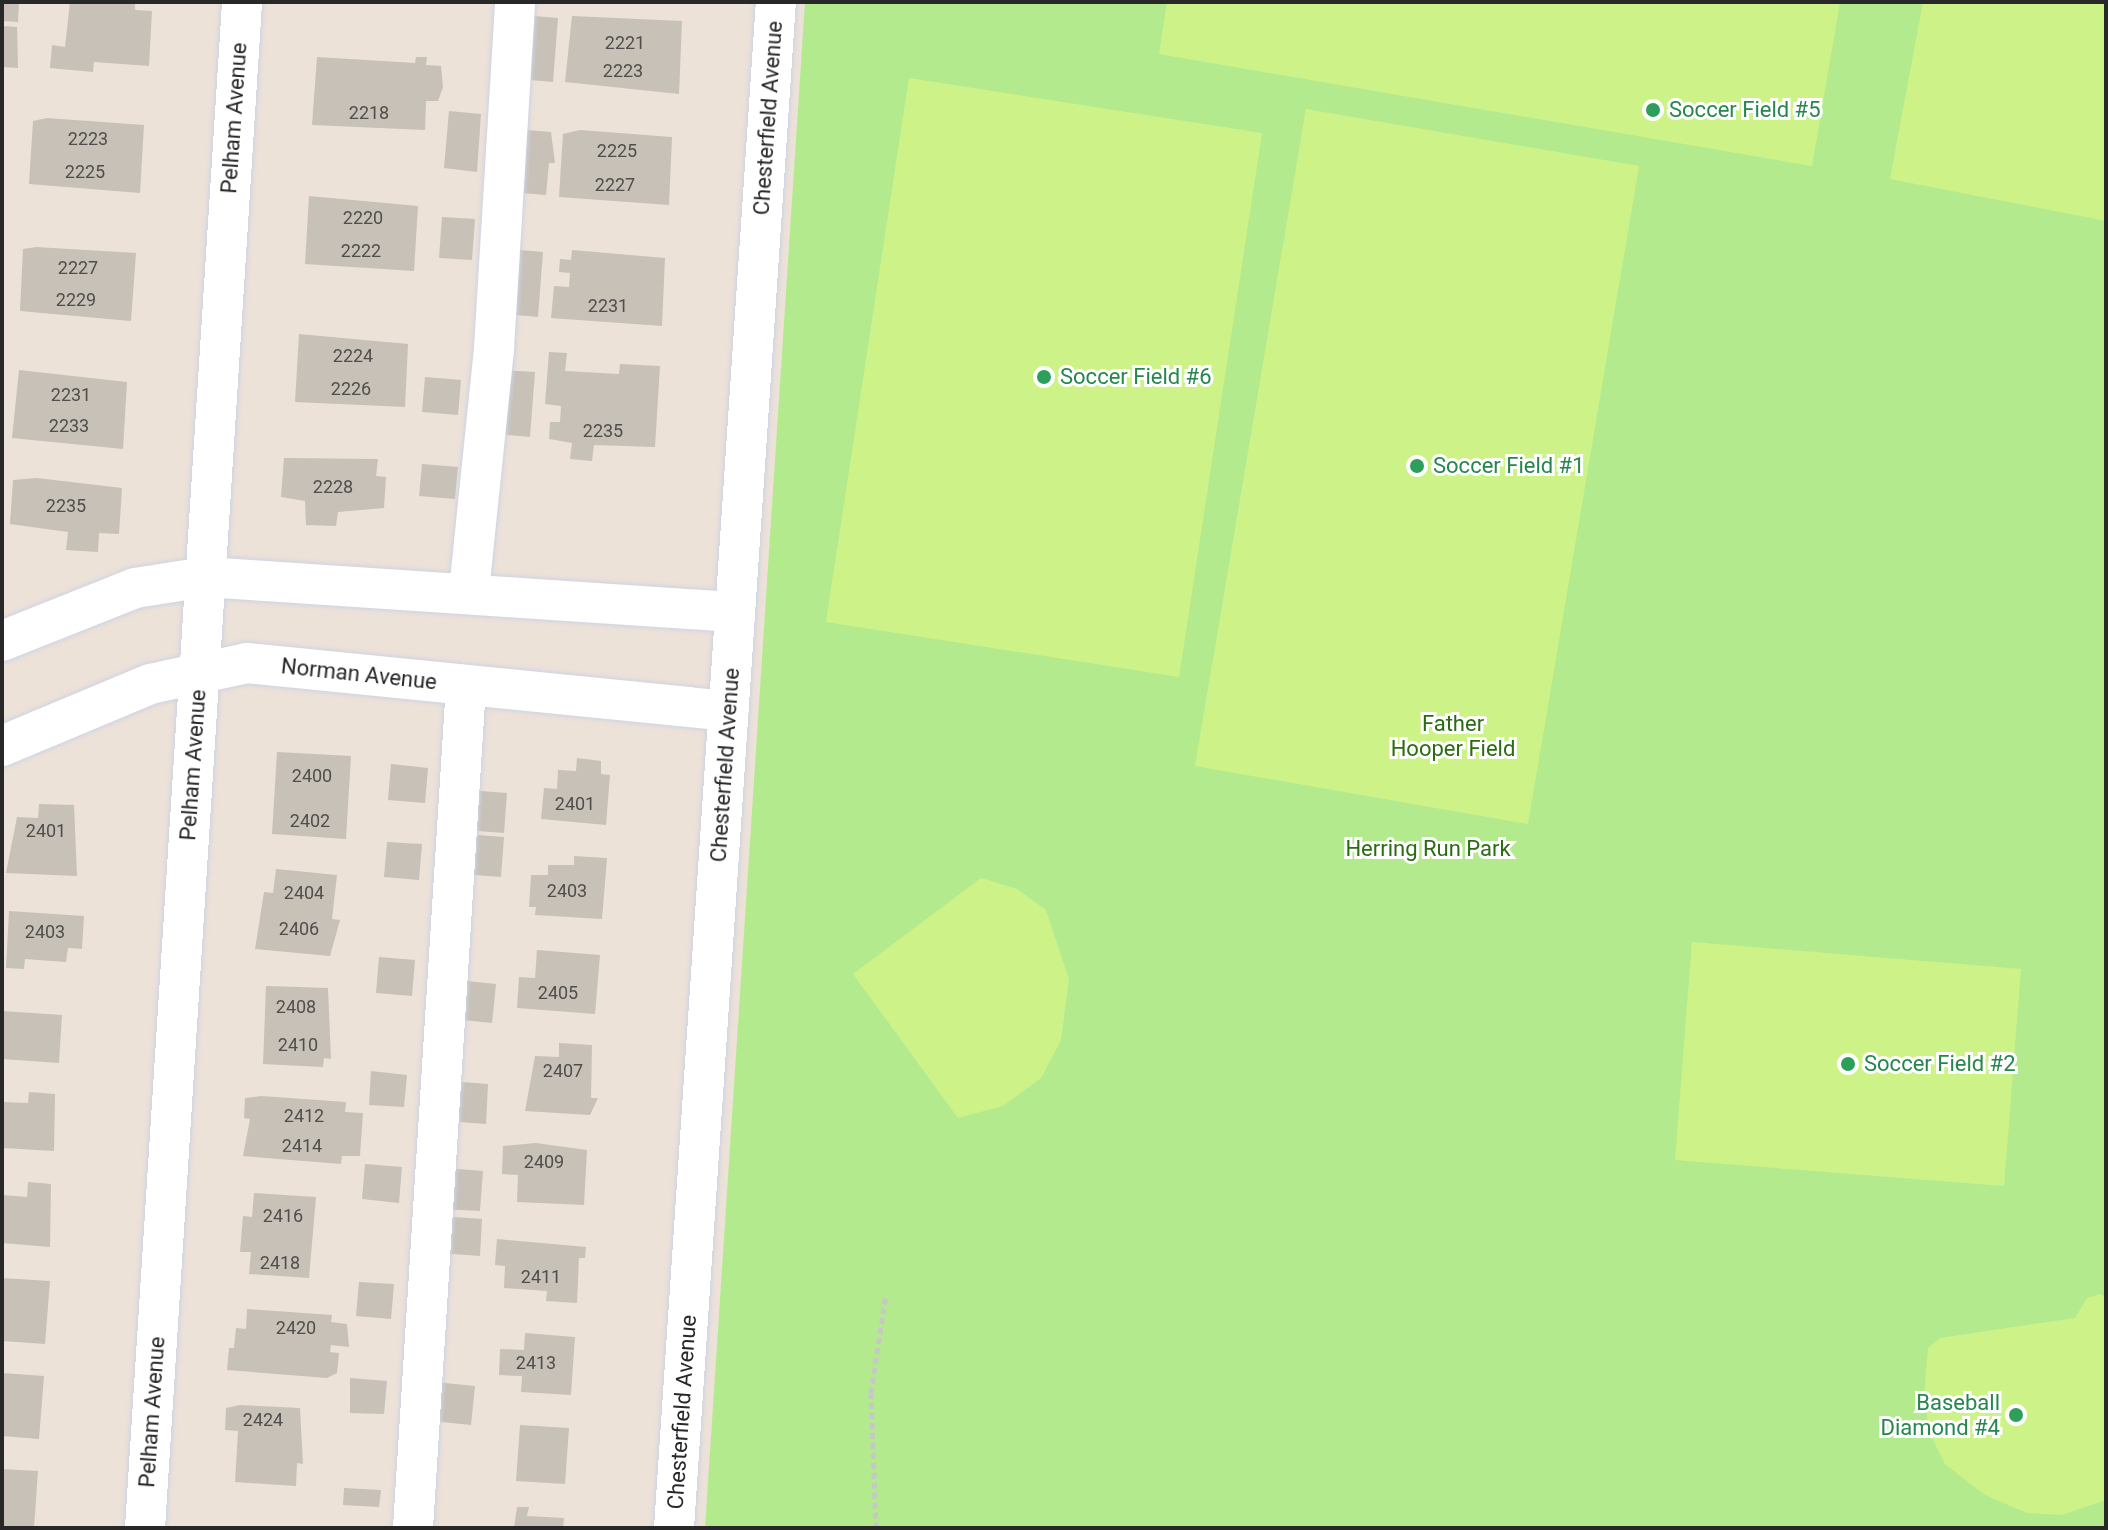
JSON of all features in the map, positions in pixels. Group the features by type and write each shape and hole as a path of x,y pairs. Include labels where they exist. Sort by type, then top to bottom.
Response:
{"street":[{"name":"Pelham Avenue","path":"145,1528 242,2"},
{"path":"469,591 494,348 515,2"},
{"name":"Chesterfield Avenue","path":"674,1528 776,2"},
{"path":"2,641 135,588 205,577 469,591 733,612"},
{"name":"Norman Avenue","path":"2,746 117,696 199,672 247,663 295,665 729,711"},
{"path":"413,1528 466,685"}],"path":[{"path":"876,1528 871,1393 886,1294"}],"green space":[{"name":"Herring Run Park","path":"805,2 2106,2 2106,1528 705,1528"},
{"name":"Soccer Field #5","path":"1167,2 1840,2 1812,166 1159,54"},
{"path":"1923,2 2106,2 2106,221 1890,179"},
{"name":"Soccer Field #6","path":"909,78 1262,133 1179,677 826,622"},
{"name":"Soccer Field #1","path":"1306,109 1639,166 1528,824 1195,766"},
{"path":"981,878 1017,889 1046,910 1069,979 1061,1040 1041,1078 1003,1106 958,1118 853,974"},
{"name":"Soccer Field #2","path":"1692,942 2021,969 2004,1186 1675,1160"},
{"name":"Baseball Diamond #4","path":"2100,1294 2106,1297 2106,1500 2062,1515 2027,1513 1985,1495 1945,1464 1930,1434 1924,1396 1928,1348 1940,1338 2075,1318 2087,1298"}],"building":[{"path":"2,2 19,2 18,22 2,21"},
{"path":"70,2 135,2 135,10 152,11 149,66 94,62 93,72 50,68 52,45 65,47"},
{"path":"523,15 558,18 553,82 518,79"},
{"path":"572,16 682,21 679,94 565,82"},
{"path":"2,26 17,27 18,68 2,67"},
{"path":"317,57 415,63 416,57 427,57 426,65 441,66 443,87 438,101 426,101 425,130 312,125"},
{"path":"449,111 481,114 477,172 444,168"},
{"path":"47,118 144,125 140,193 29,184 33,121"},
{"path":"514,129 551,132 555,163 549,163 546,195 510,192"},
{"path":"580,130 672,137 669,205 559,197 563,134"},
{"path":"309,196 418,206 414,271 305,264"},
{"path":"442,217 475,219 472,260 439,258"},
{"path":"36,247 136,253 131,321 20,311 23,249"},
{"path":"508,249 543,252 538,317 504,314"},
{"path":"572,250 665,258 662,326 551,318 554,286 569,287 570,273 559,272 560,259 571,260"},
{"path":"299,334 408,344 405,407 295,402"},
{"path":"549,352 567,353 565,371 619,374 620,364 660,366 655,447 594,445 592,461 570,459 572,443 549,439 550,422 560,422 561,406 545,404"},
{"path":"19,370 127,382 123,449 12,438"},
{"path":"501,370 535,372 530,437 495,434"},
{"path":"425,377 461,380 458,415 422,412"},
{"path":"284,458 378,459 376,476 386,477 384,508 338,512 336,526 306,525 305,501 281,497"},
{"path":"422,464 458,467 455,499 419,496"},
{"path":"37,478 122,488 119,534 99,533 98,552 66,550 68,532 10,524 13,480"},
{"path":"277,752 351,756 346,839 272,834"},
{"path":"577,758 601,761 601,774 610,775 606,825 541,819 544,788 557,789 558,770 576,771"},
{"path":"391,764 428,768 425,803 388,800"},
{"path":"468,790 507,793 504,833 465,830"},
{"path":"39,804 74,805 77,876 6,873 17,817 38,818"},
{"path":"465,834 504,837 501,877 462,874"},
{"path":"387,842 422,844 419,880 384,877"},
{"path":"574,856 607,858 602,919 535,915 536,907 529,907 531,875 548,875 548,865 574,865"},
{"path":"276,869 337,875 332,919 340,920 330,956 255,949 264,892 273,893"},
{"path":"9,911 84,916 82,949 68,948 66,962 25,959 24,969 6,968"},
{"path":"537,950 600,955 595,1014 517,1008 519,977 535,978"},
{"path":"379,957 415,960 412,996 376,993"},
{"path":"457,980 496,984 492,1023 453,1019"},
{"path":"266,986 328,988 331,1059 324,1058 323,1067 263,1064"},
{"path":"2,1011 62,1015 59,1063 2,1059"},
{"path":"559,1043 592,1045 591,1098 598,1098 590,1115 525,1111 535,1056 559,1057"},
{"path":"371,1071 407,1075 404,1107 369,1105"},
{"path":"449,1081 488,1084 486,1124 446,1121"},
{"path":"29,1092 55,1094 54,1151 2,1148 2,1102 28,1103"},
{"path":"261,1096 346,1102 345,1112 363,1113 360,1156 342,1156 341,1164 243,1156 250,1119 244,1118 245,1098"},
{"path":"536,1143 587,1150 584,1205 517,1202 518,1175 502,1174 503,1146"},
{"path":"365,1164 402,1167 399,1203 362,1199"},
{"path":"445,1168 483,1171 480,1211 442,1209"},
{"path":"28,1182 51,1184 50,1247 2,1243 2,1195 27,1197"},
{"path":"254,1193 316,1197 309,1278 249,1274 251,1252 240,1252 243,1216 252,1217"},
{"path":"440,1216 482,1219 480,1256 438,1253"},
{"path":"497,1239 586,1247 585,1258 579,1258 577,1303 546,1301 547,1291 504,1288 505,1266 495,1265"},
{"path":"2,1278 50,1281 45,1344 2,1341"},
{"path":"359,1282 394,1284 391,1319 356,1316"},
{"path":"247,1309 332,1315 331,1322 347,1324 349,1347 331,1345 330,1352 339,1353 337,1373 327,1378 227,1370 229,1348 234,1348 236,1328 246,1329"},
{"path":"525,1333 575,1337 571,1395 521,1392 522,1376 499,1375 500,1349 524,1350"},
{"path":"2,1373 44,1376 39,1439 2,1436"},
{"path":"350,1378 387,1381 384,1414 350,1413"},
{"path":"435,1382 475,1386 471,1425 432,1421"},
{"path":"240,1405 300,1408 303,1464 297,1463 296,1486 235,1482 238,1431 225,1430 226,1408"},
{"path":"520,1425 569,1428 565,1484 516,1481"},
{"path":"2,1469 38,1471 34,1528 2,1528"},
{"path":"344,1488 381,1490 379,1507 343,1505"},
{"path":"517,1507 529,1507 527,1516 564,1518 563,1528 514,1528"}],"place":[{"name":"Soccer Field #5","path":"1653,110"},
{"name":"Soccer Field #6","path":"1044,377"},
{"name":"Soccer Field #1","path":"1417,466"},
{"name":"Soccer Field #2","path":"1848,1064"},
{"name":"Baseball Diamond #4","path":"2016,1415"}],"park label":[{"name":"Father Hooper Field","path":"1453,736"}]}
